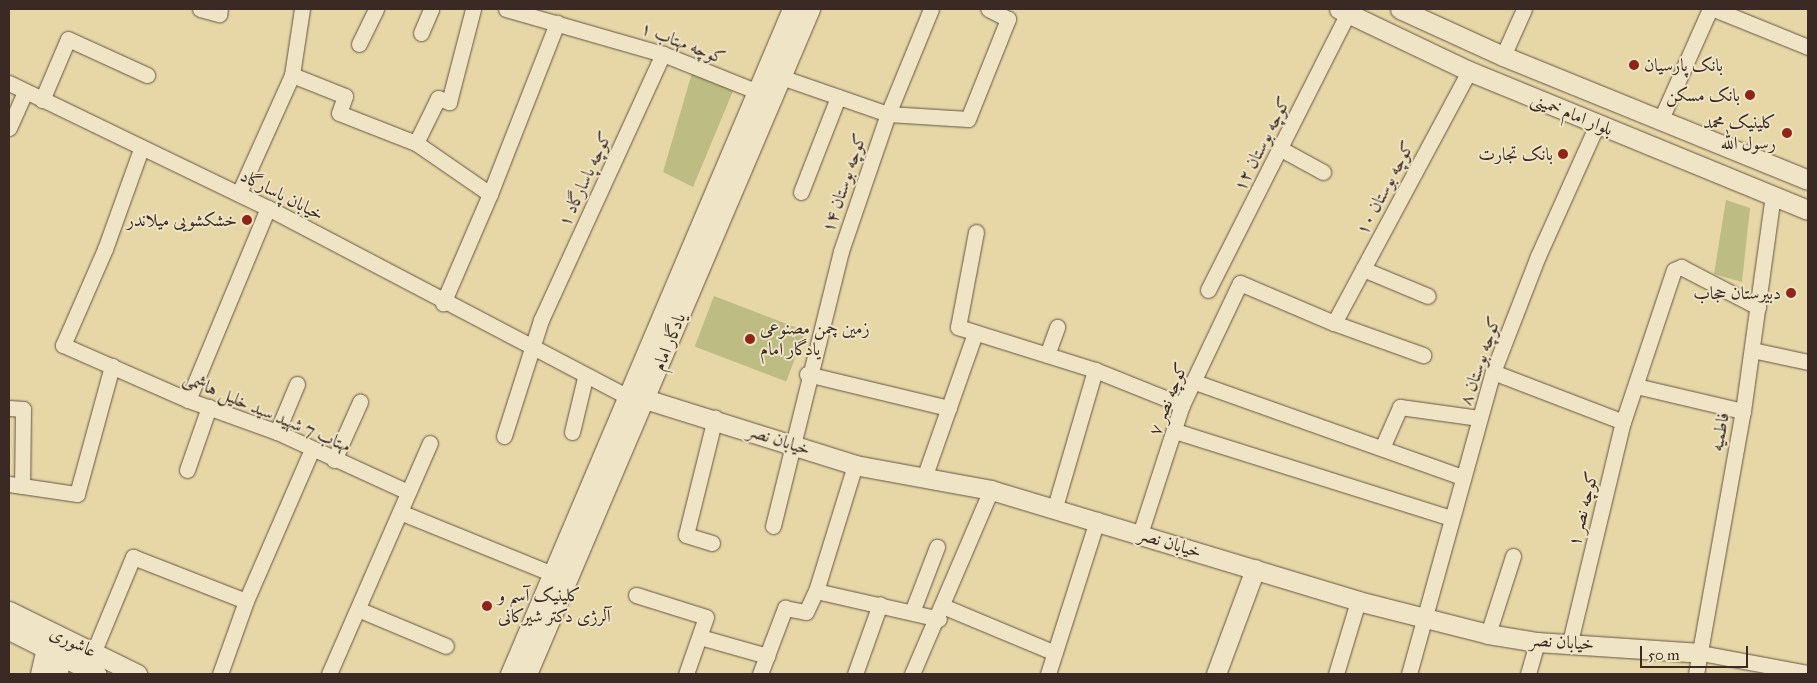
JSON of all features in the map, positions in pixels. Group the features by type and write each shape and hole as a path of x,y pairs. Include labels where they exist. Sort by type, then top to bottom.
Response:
{"street":[{"path":"200,9 219,14 220,9"},
{"path":"239,193 292,75 302,9"},
{"path":"359,44 376,9"},
{"path":"421,33 431,9"},
{"path":"416,143 438,98 449,102 473,9"},
{"name":"کوچه مهتاب ۱","path":"506,9 522,11 663,54 758,92"},
{"name":"یادگار امام","path":"527,674 700,244 792,9"},
{"name":"یادگار امام","path":"700,244 781,77 810,9"},
{"name":"کوچه بوستان ۱۴","path":"773,526 807,374 841,251 888,114 931,9"},
{"path":"781,77 888,114 968,119 1008,18 988,9"},
{"path":"1503,56 1524,9"},
{"path":"1661,119 1710,9"},
{"path":"1714,9 1808,47"},
{"path":"1391,34 1391,19 1402,10"},
{"name":"بلوار امام خمینی","path":"1402,10 1503,56 1808,180"},
{"name":"بلوار امام خمینی","path":"1344,11 1469,71 1808,210"},
{"name":"کوچه بوستان ۱۲","path":"1208,290 1281,149 1344,11"},
{"path":"443,303 490,194 557,23"},
{"path":"42,100 68,39 147,75"},
{"name":"کوچه پاسارگاد ۱","path":"504,436 541,320 663,54"},
{"name":"کوچه بوستان ۱۰","path":"1334,323 1469,71"},
{"path":"292,75 345,96 339,113 416,143 490,194"},
{"name":"خیابان پاسارگاد","path":"9,84 141,149 239,193 586,378 637,398"},
{"path":"9,128 25,92"},
{"path":"801,192 838,97"},
{"name":"کوچه بوستان ۸","path":"1409,674 1462,477 1494,372 1538,256 1597,125"},
{"name":"مهتاب 7 شهید سید خلیل هاشمی","path":"141,149 105,249 63,345 188,400 277,432 334,460 408,492"},
{"path":"1281,149 1323,172"},
{"name":"فاطمیه","path":"1696,674 1743,411 1773,195"},
{"path":"188,400 226,301 268,208"},
{"path":"976,232 958,328 1095,370 1182,406"},
{"name":"کوچه نصر ۱","path":"1570,642 1624,422 1674,270 1681,266 1758,307"},
{"path":"1363,269 1428,296"},
{"name":"کوچه نصر ۷","path":"1140,534 1182,406 1195,382 1240,282 1334,323"},
{"path":"1334,323 1423,355"},
{"path":"1047,355 1056,327"},
{"path":"924,478 975,333"},
{"path":"1752,350 1808,362"},
{"path":"9,408 23,409 16,485 77,494 112,366"},
{"path":"1054,508 1095,370"},
{"path":"1494,372 1624,422"},
{"path":"807,374 949,408"},
{"path":"572,432 586,378"},
{"path":"1195,382 1462,477"},
{"path":"277,432 297,384"},
{"path":"1636,386 1743,411"},
{"name":"یادگار امام","path":"510,674 553,574 637,398"},
{"name":"خیابان نصر","path":"637,398 715,418 855,465 991,490 1097,520 1358,601 1488,634 1537,642 1570,642 1701,652"},
{"path":"334,460 360,402"},
{"path":"187,470 209,407"},
{"path":"1382,448 1400,407 1479,418"},
{"path":"712,543 686,535 715,418"},
{"path":"1175,431 1451,518"},
{"path":"329,674 360,610 408,492 430,444"},
{"path":"220,674 246,601 312,448"},
{"path":"760,674 785,608 806,612 816,591 855,465"},
{"path":"912,674 942,613 991,490"},
{"path":"400,512 553,574"},
{"path":"1048,674 1097,520"},
{"path":"912,612 938,547"},
{"path":"1488,634 1513,556"},
{"path":"94,651 133,557 246,601"},
{"path":"1216,674 1255,569"},
{"path":"816,591 912,612 942,613 1055,653"},
{"path":"636,595 706,618 686,674"},
{"path":"1336,674 1358,601"},
{"path":"855,674 880,604"},
{"path":"360,610 446,646"},
{"name":"عاشوری","path":"9,611 138,674"},
{"name":"عاشوری","path":"9,630 56,660 97,674"},
{"path":"40,674 56,660 60,636"},
{"path":"700,636 767,656"},
{"path":"1528,674 1537,642"},
{"path":"1701,652 1808,673"}],"green space":[{"path":"692,73 733,91 693,187 663,172"},
{"path":"1726,200 1750,208 1742,282 1714,274"},
{"name":"زمین چمن مصنوعی یادگار امام","path":"714,296 805,331 786,382 695,346"}],"place":[{"name":"بانک پارسیان","path":"1634,65"},
{"name":"بانک مسکن","path":"1750,95"},
{"name":"کلینیک محمد رسول الله","path":"1787,133"},
{"name":"بانک تجارت","path":"1563,154"},
{"name":"خشکشویی میلاندر","path":"247,220"},
{"name":"دبیرستان حجاب","path":"1791,293"},
{"name":"زمین چمن مصنوعی یادگار امام","path":"750,339"},
{"name":"کلینیک آسم و آلرژی دکتر شیرکانی","path":"487,606"}]}
